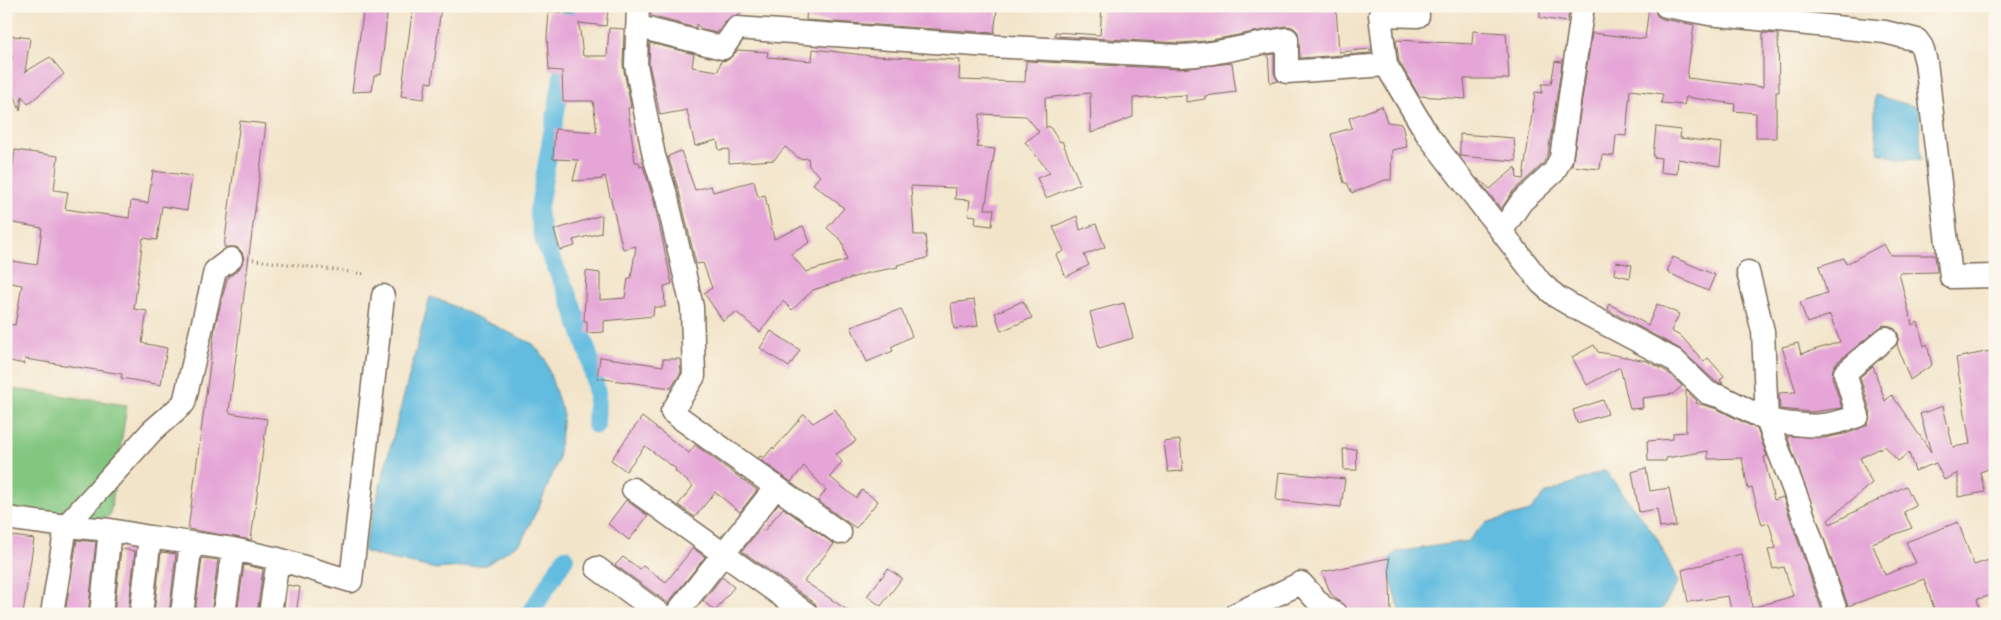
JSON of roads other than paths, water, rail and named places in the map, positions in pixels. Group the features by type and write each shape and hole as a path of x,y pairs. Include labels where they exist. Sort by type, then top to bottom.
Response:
{"street":[{"path":"1417,6 1418,16 1380,15 1386,65 1427,134 1502,230 1529,269 1557,296 1634,341 1674,360 1708,393 1722,397 1767,420 1807,427 1832,425 1858,416 1845,373 1886,338"},
{"path":"1502,230 1522,201 1554,172 1561,158 1583,6"},
{"path":"1666,6 1709,14 1885,32 1917,40 1922,46 1926,62 1951,277 1995,276"},
{"path":"840,533 672,412 694,376 692,307 654,156 636,65 639,17 723,48 737,28 990,46 1180,56 1208,55 1232,51 1246,45 1287,39 1287,72 1386,65"},
{"path":"52,614 66,526 152,430 184,403 215,271 232,259"},
{"path":"1748,272 1762,331 1767,420 1800,506 1837,614"},
{"path":"6,518 110,530 233,549 278,559 351,581 383,296"},
{"path":"676,614 776,487"},
{"path":"634,489 807,614"},
{"path":"101,614 110,530"},
{"path":"141,614 150,537"},
{"path":"182,614 191,543"},
{"path":"224,614 233,549"},
{"path":"270,614 278,559"},
{"path":"597,568 660,614"},
{"path":"1236,614 1301,583 1322,606 1336,614"}],"water":[{"path":"1875,95 1919,108 1921,160 1899,158 1879,153 1875,127"},
{"path":"430,297 445,302 533,344 545,359 563,414 558,461 541,502 521,542 486,565 437,569 363,551"},
{"path":"1605,470 1657,538 1678,582 1659,614 1401,614 1386,563 1396,552 1468,541 1485,523 1530,511 1545,494"}],"waterway":[{"path":"571,6 561,84 538,212 544,242 569,297 590,359 597,394 596,425"},
{"path":"530,614 565,558"}]}
